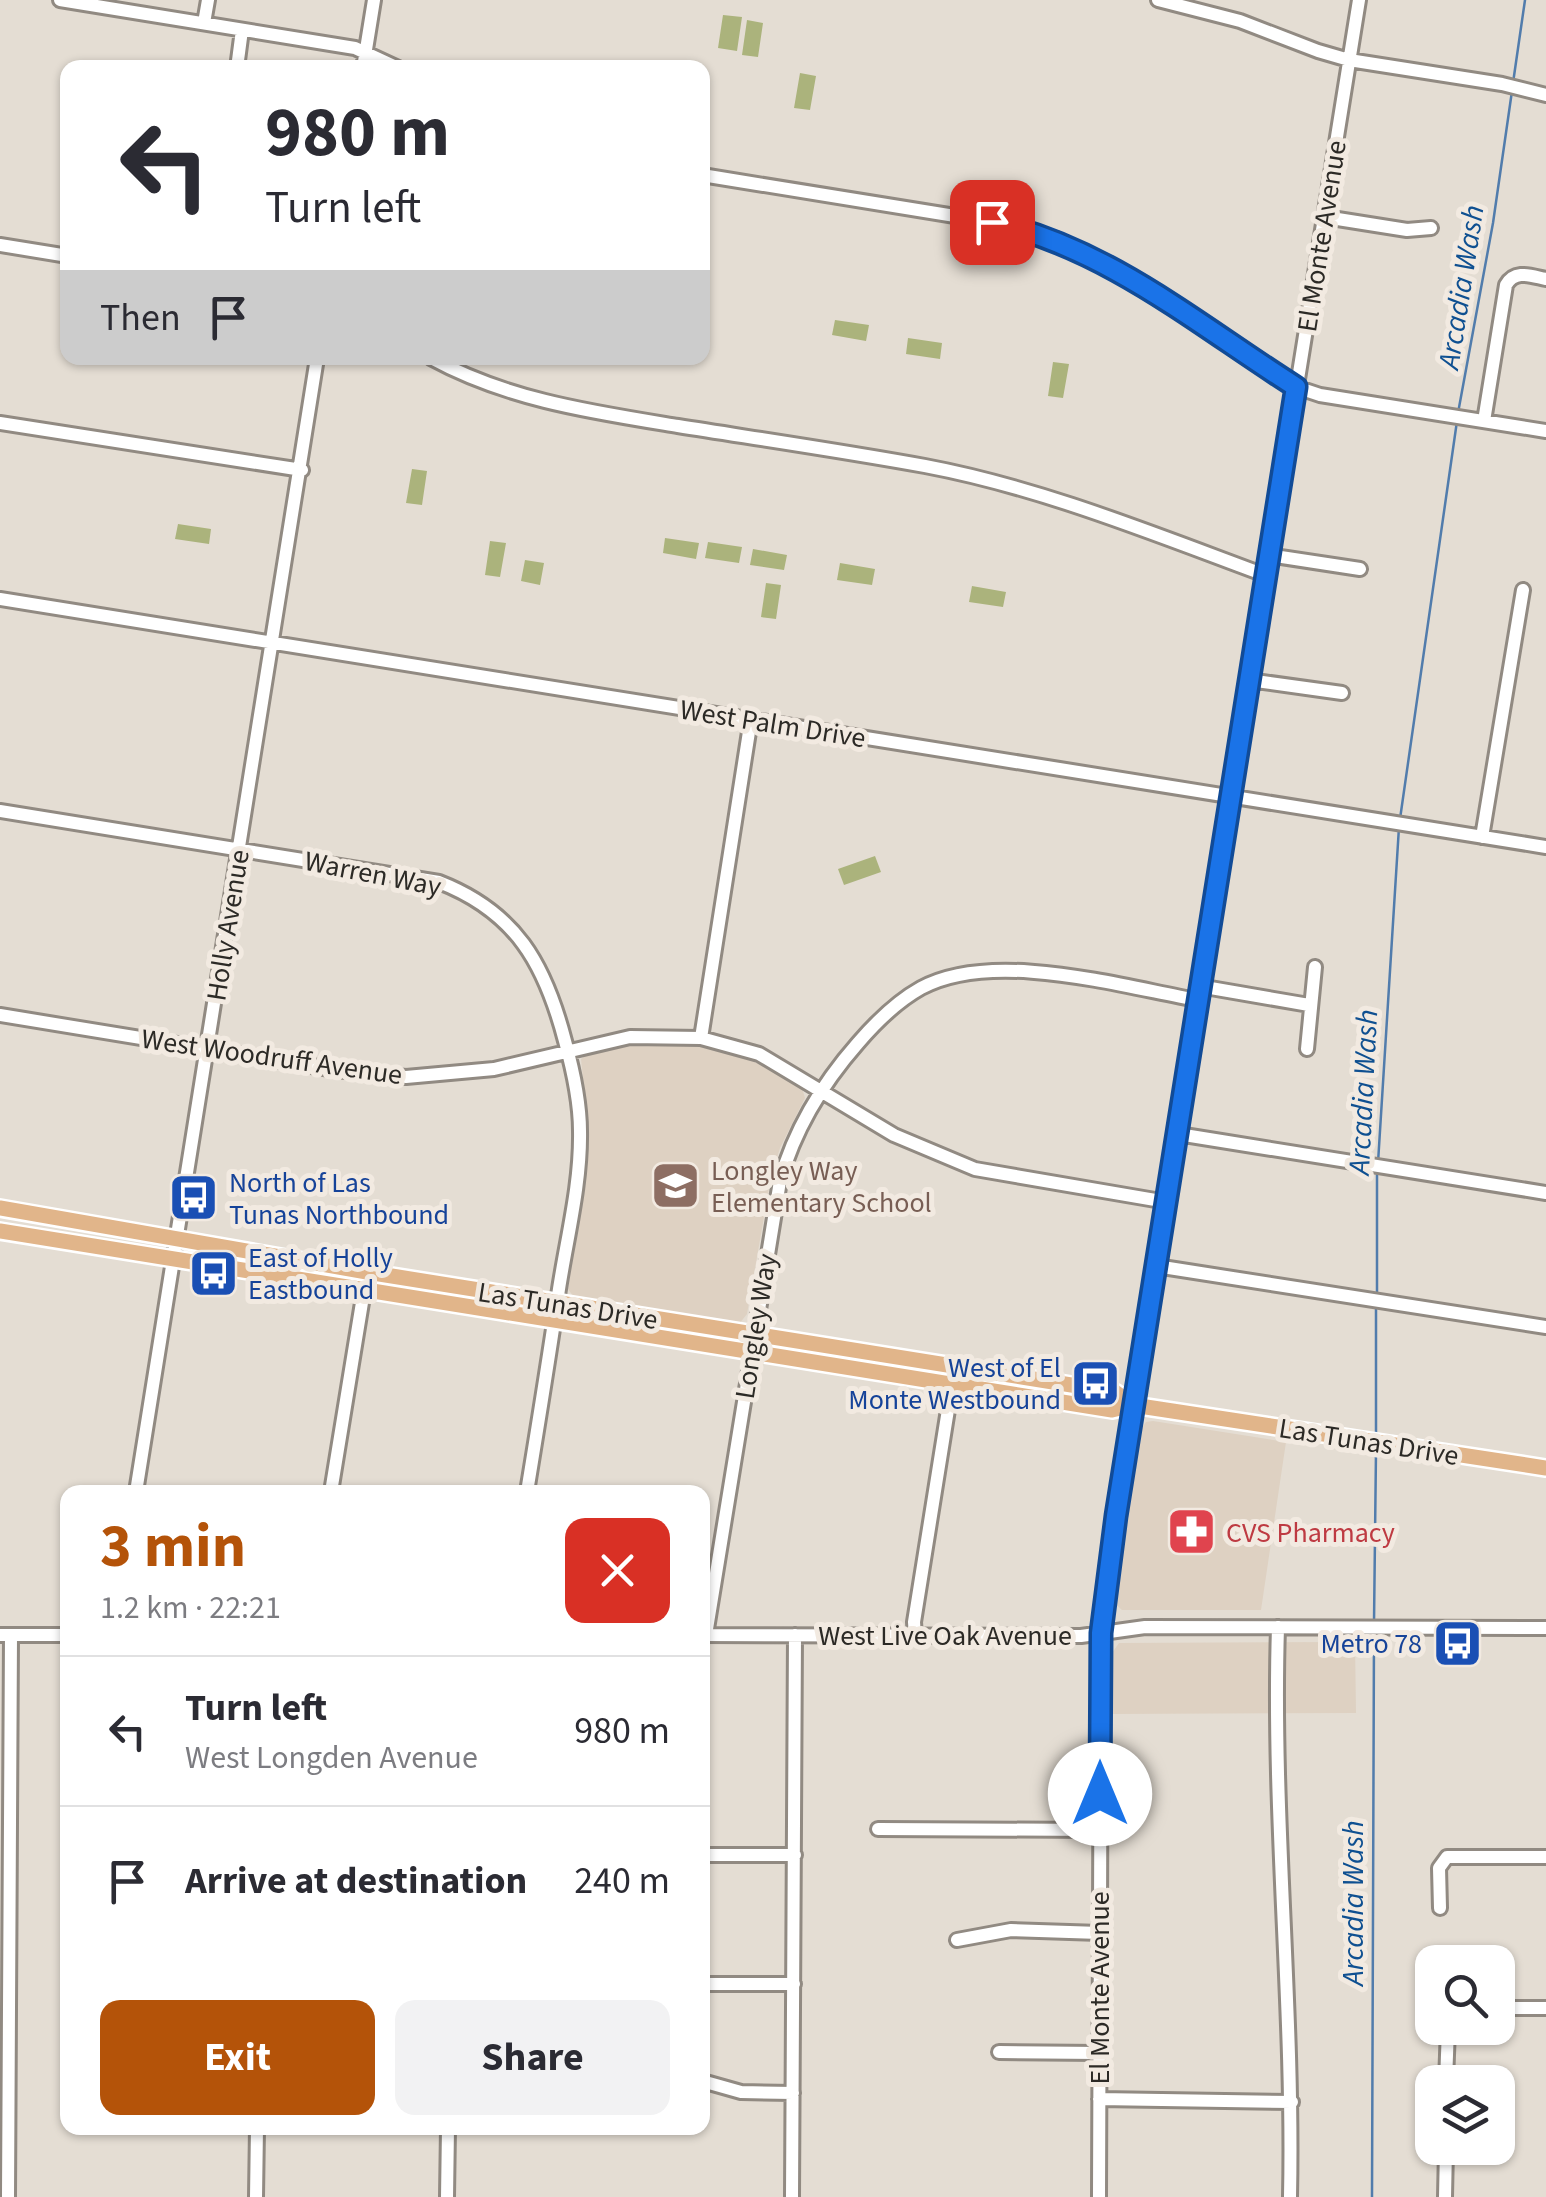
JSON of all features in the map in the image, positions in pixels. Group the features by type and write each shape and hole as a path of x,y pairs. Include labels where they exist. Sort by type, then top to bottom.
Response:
{"main road":[{"name":"Las Tunas Drive","path":"0,1208 557,1304 1118,1392 1133,1405"},
{"name":"Las Tunas Drive","path":"0,1232 952,1387 1112,1410 1133,1405 1546,1468"}],"street":[{"path":"60,0 365,52 382,60"},
{"path":"204,22 208,0"},
{"path":"364,60 374,0"},
{"path":"1158,0 1240,20 1349,60 1502,84 1546,95"},
{"name":"El Monte Avenue","path":"1099,2197 1101,1633 1133,1405 1358,0"},
{"path":"238,60 242,30"},
{"path":"710,176 992,222 1056,239 1138,282 1296,387 1320,395 1546,431"},
{"path":"1324,217 1406,230 1432,228"},
{"path":"0,245 60,255"},
{"path":"1484,421 1503,298 1511,277 1519,274 1546,279"},
{"name":"Holly Avenue","path":"137,1485 316,365"},
{"path":"447,365 558,406 928,467 990,481 1117,521 1265,575"},
{"path":"0,423 302,470"},
{"path":"1268,555 1360,569"},
{"path":"1482,837 1524,590"},
{"name":"West Palm Drive","path":"0,599 1546,846"},
{"path":"1250,680 1342,693"},
{"path":"701,1038 750,719"},
{"name":"Warren Way","path":"0,811 439,882 484,905 511,928 545,976 576,1086 580,1145 528,1485"},
{"path":"1307,1049 1315,967"},
{"name":"Longley Way","path":"710,1599 780,1180 789,1151 820,1090 872,1026 897,1004 946,978 977,971 1017,972 1309,1005"},
{"name":"West Woodruff Avenue","path":"0,1015 336,1070 406,1077 494,1069 630,1037 701,1038 759,1054 894,1135 975,1169 1166,1202"},
{"path":"1178,1134 1546,1194"},
{"path":"1156,1266 1546,1327"},
{"path":"332,1485 367,1272"},
{"path":"915,1636 914,1622 955,1366"},
{"name":"West Live Oak Avenue","path":"710,1636 1101,1633 1145,1627 1546,1628"},
{"path":"1278,1627 1276,1742 1292,2102 1290,2197"},
{"path":"8,2197 5,1635 60,1635"},
{"path":"792,2197 795,1635"},
{"path":"878,1829 1099,1830"},
{"path":"710,1855 795,1855"},
{"path":"1440,1908 1439,1868 1447,1857 1546,1858"},
{"path":"958,1940 1012,1930 1100,1933"},
{"path":"710,1984 794,1984"},
{"path":"1515,2008 1546,2008"},
{"path":"999,2052 1099,2053"},
{"path":"710,2083 740,2092 794,2093"},
{"path":"1099,2099 1292,2102"},
{"path":"256,2197 257,2135"},
{"path":"448,2135 448,2197"},
{"path":"1446,2165 1446,2197"}],"shaded area":[{"name":"Longley Way Elementary School","path":"675,1043 755,1062 802,1088 805,1098 780,1148 771,1177 747,1314 739,1324 581,1299 568,1289 588,1129 581,1059 591,1051 632,1044"},
{"path":"1146,1422 1286,1442 1261,1610 1122,1610 1112,1601 1139,1432"},
{"path":"1355,1642 1356,1713 1111,1714 1112,1653 1119,1643"}],"green space":[{"path":"723,15 742,17 737,51 718,48"},
{"path":"747,20 763,23 758,57 742,55"},
{"path":"800,73 816,76 810,110 794,108"},
{"path":"835,320 869,325 866,341 832,335"},
{"path":"908,338 942,343 940,359 906,354"},
{"path":"1053,362 1069,364 1063,398 1048,396"},
{"path":"412,469 427,471 422,505 406,503"},
{"path":"178,524 211,529 209,544 175,539"},
{"path":"665,538 699,543 696,559 663,553"},
{"path":"490,541 506,543 500,577 485,575"},
{"path":"708,542 742,547 739,563 705,558"},
{"path":"753,549 787,555 784,570 750,565"},
{"path":"525,560 544,563 540,585 521,581"},
{"path":"840,563 875,569 872,585 837,580"},
{"path":"766,583 781,585 776,619 761,617"},
{"path":"972,586 1006,592 1003,607 969,602"},
{"path":"875,856 881,872 844,885 838,869"}],"waterway":[{"name":"Arcadia Wash","path":"1513,83 1525,0"},
{"name":"Arcadia Wash","path":"1458,413 1493,223 1512,91"},
{"name":"Arcadia Wash","path":"1400,819 1457,421"},
{"name":"Arcadia Wash","path":"1378,1163 1399,827"},
{"name":"Arcadia Wash","path":"1377,1171 1377,1293"},
{"name":"Arcadia Wash","path":"1376,1306 1376,1433"},
{"name":"Arcadia Wash","path":"1374,1623 1376,1451"},
{"name":"Arcadia Wash","path":"1372,2197 1374,1631"}],"place":[{"name":"Longley Way Elementary School","path":"676,1186"},
{"name":"North of Las Tunas Northbound","path":"194,1198"},
{"name":"East of Holly Eastbound","path":"213,1273"},
{"name":"West of El Monte Westbound","path":"1096,1383"},
{"name":"CVS Pharmacy","path":"1191,1532"},
{"name":"Metro 78","path":"1457,1643"}],"route":[{"path":"992,222 1056,239 1088,254 1152,291 1296,387 1116,1516 1101,1633 1100,1794"}]}
